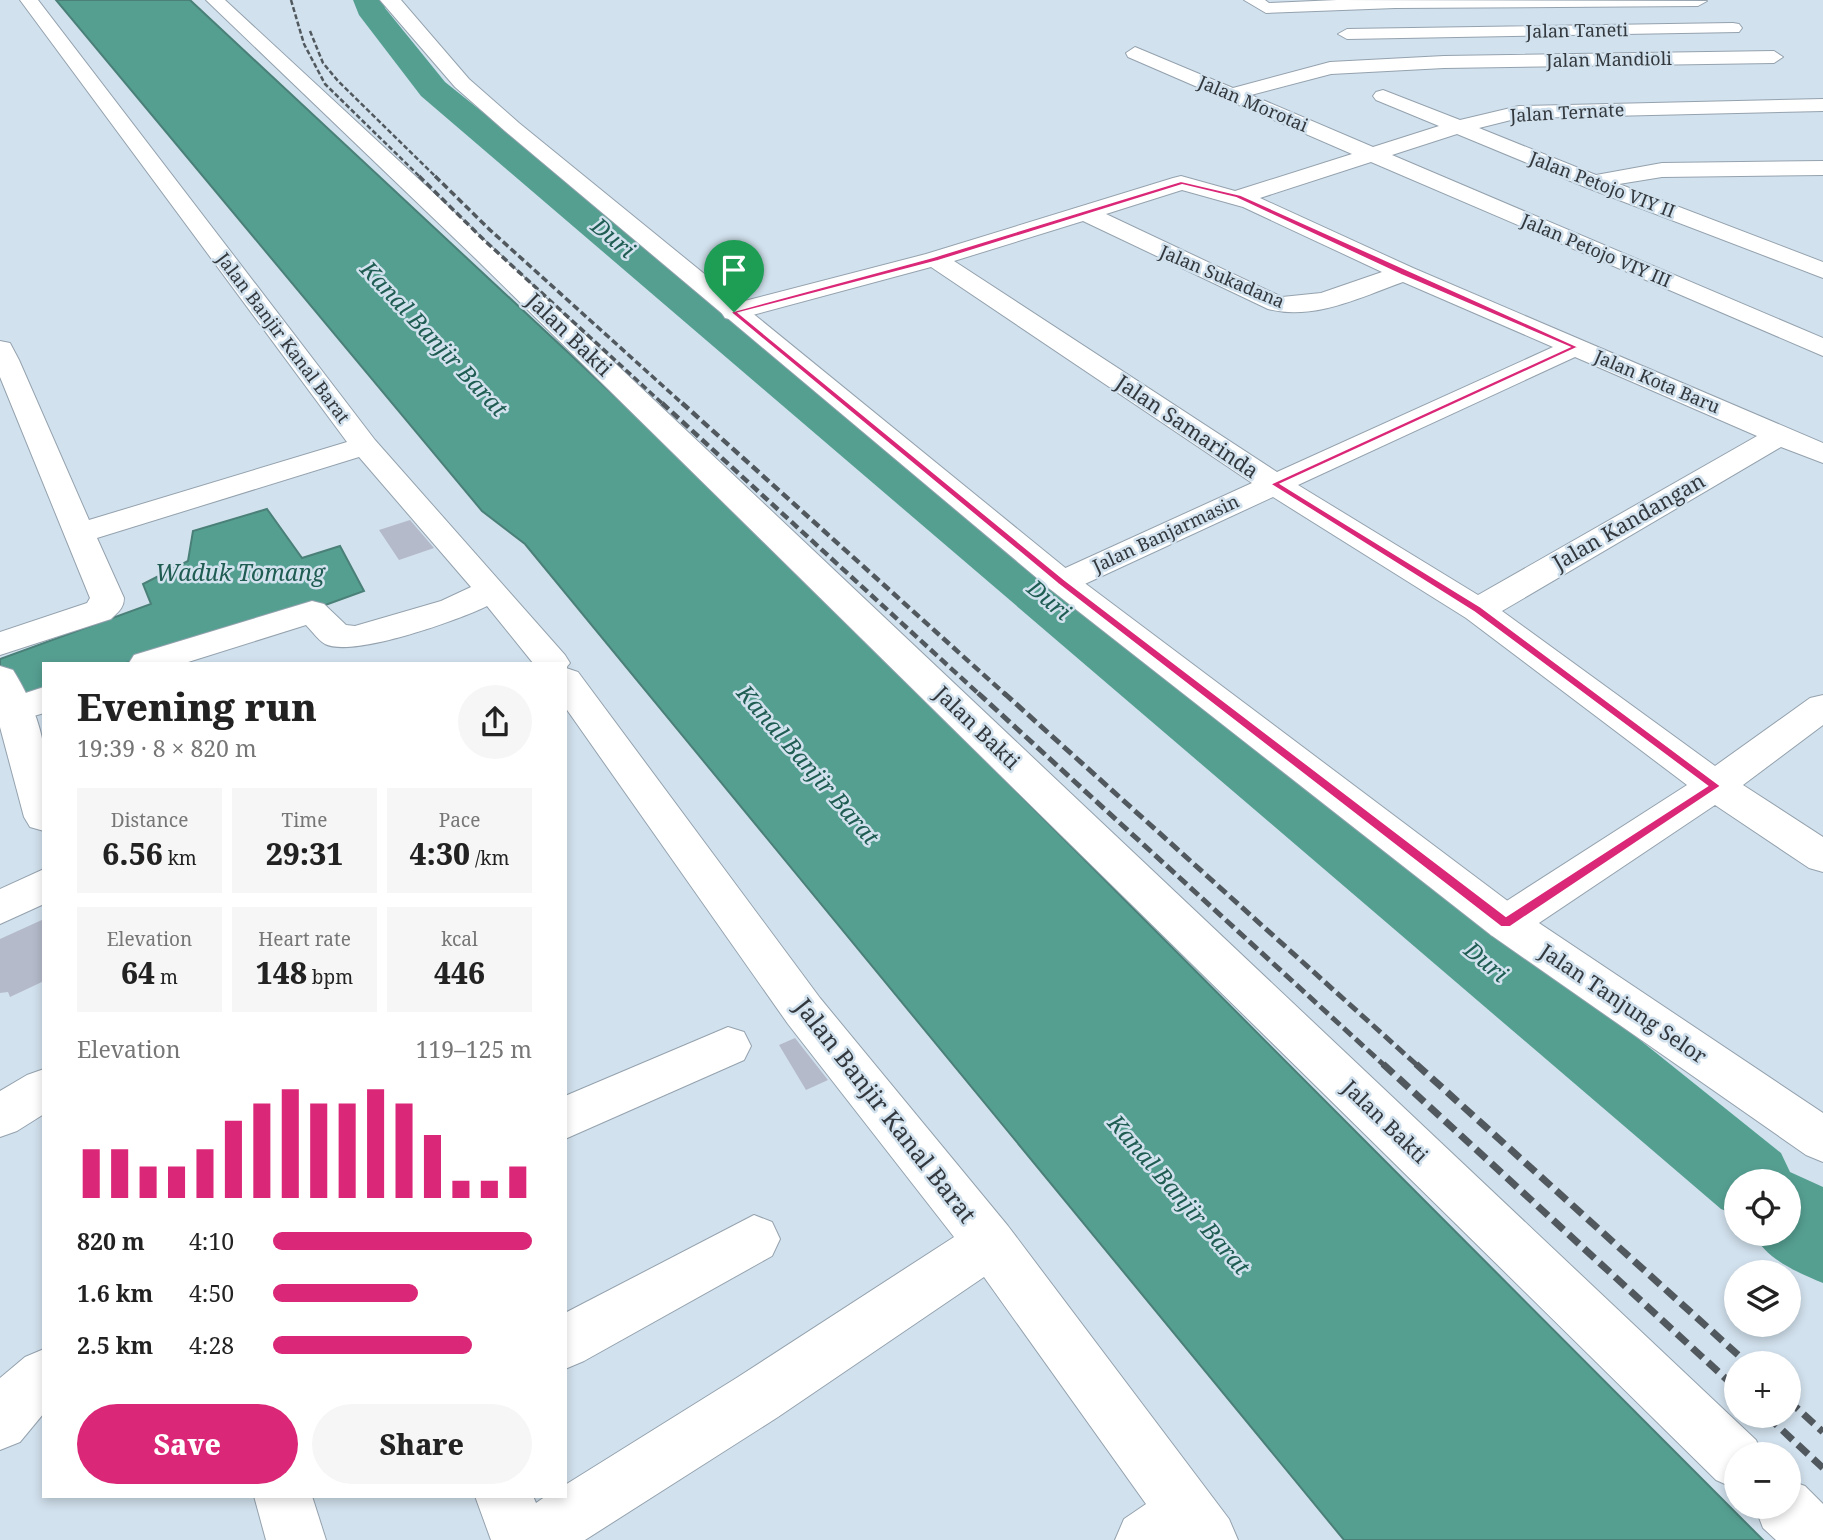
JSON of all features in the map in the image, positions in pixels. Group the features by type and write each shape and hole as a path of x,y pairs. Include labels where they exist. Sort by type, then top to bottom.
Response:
{"street":[{"name":"Jalan Banjir Kanal Barat","path":"29,0 365,446 492,590 551,662"},
{"name":"Jalan Bakti","path":"215,0 522,289 1724,1448"},
{"name":"Jalan Tanjung Selor","path":"395,1 462,83 734,312 1062,582 1506,923 1823,1140"},
{"path":"1259,4 1697,1 1793,73"},
{"path":"1394,2 1444,62 1463,79"},
{"name":"Jalan Taneti","path":"1347,34 1733,28"},
{"name":"Jalan Morotai","path":"1135,53 1370,154"},
{"name":"Jalan Mandioli","path":"1237,93 1330,68 1444,62 1774,57"},
{"name":"Jalan Petojo VIY II","path":"1383,96 1593,182 1823,271"},
{"path":"1485,97 1519,112"},
{"name":"Jalan Ternate","path":"1239,197 1458,127 1519,112 1820,101"},
{"name":"Jalan Petojo VIY III","path":"1370,154 1823,348"},
{"path":"1593,182 1662,170 1823,168"},
{"name":"Jalan Kota Baru","path":"1086,213 1181,183 1239,197 1404,273 1823,454"},
{"path":"734,312 935,259 1086,213"},
{"name":"Jalan Sukadana","path":"1086,213 1278,304 1293,307 1311,304 1404,273"},
{"path":"1794,259 1823,249"},
{"name":"Jalan Samarinda","path":"935,259 1274,484 1478,610 1715,786 1823,857"},
{"name":"Jalan Banjarmasin","path":"1062,582 1575,347"},
{"path":"0,349 15,374 35,433 107,598 107,604 99,611 0,644"},
{"name":"Jalan Kandangan","path":"1478,610 1780,435"},
{"path":"80,533 365,446"},
{"path":"150,662 312,612 337,636 356,637 453,609 492,590"},
{"name":"Jalan Banjir Kanal Barat","path":"567,683 804,1011 990,1243 1180,1530"},
{"path":"14,706 42,810"},
{"path":"1506,923 1715,786 1823,707"},
{"path":"0,908 42,886"},
{"path":"567,1117 728,1046"},
{"path":"0,1116 42,1090"},
{"path":"567,1341 754,1239"},
{"path":"531,1540 758,1397 990,1243"},
{"path":"0,1422 21,1396 42,1378"},
{"path":"284,1498 296,1540"},
{"path":"505,1498 522,1540"},
{"path":"1796,1519 1818,1540"}],"water":[{"name":"Kanal Banjir Barat","path":"56,0 190,0 722,496 1724,1501 1724,1519 1742,1519 1763,1540 1344,1540 525,544 482,511"},
{"name":"Waduk Tomang","path":"267,509 302,558 340,546 364,591 317,608 129,662 42,662 42,690 0,708 0,659 151,604 143,584 188,561 193,531"}],"building":[{"path":"410,520 434,548 399,560 379,530"},
{"path":"42,920 42,982 10,997 8,992 0,993 0,939"},
{"path":"795,1038 828,1080 806,1090 779,1045"}],"waterway":[{"name":"Duri","path":"368,0 370,9 433,89 1737,1169"},
{"name":"Duri","path":"1801,1223 1823,1241"}],"railway":[{"path":"291,0 304,44 325,84 421,178"},
{"path":"310,31 323,63 338,81 437,178"},
{"path":"419,176 484,240 664,405"},
{"path":"435,176 490,230 684,405"},
{"path":"662,403 980,695"},
{"path":"682,403 1006,695"},
{"path":"978,693 1385,1066"},
{"path":"1004,693 1418,1066"},
{"path":"1383,1064 1724,1377"},
{"path":"1416,1064 1734,1351"},
{"path":"1801,1412 1823,1432"},
{"path":"1780,1428 1823,1468"}],"route":[{"path":"1181,183 1239,197 1404,273 1575,347 1274,484 1478,610 1715,786 1506,923 1062,582 734,312 935,259 1181,183"}]}
